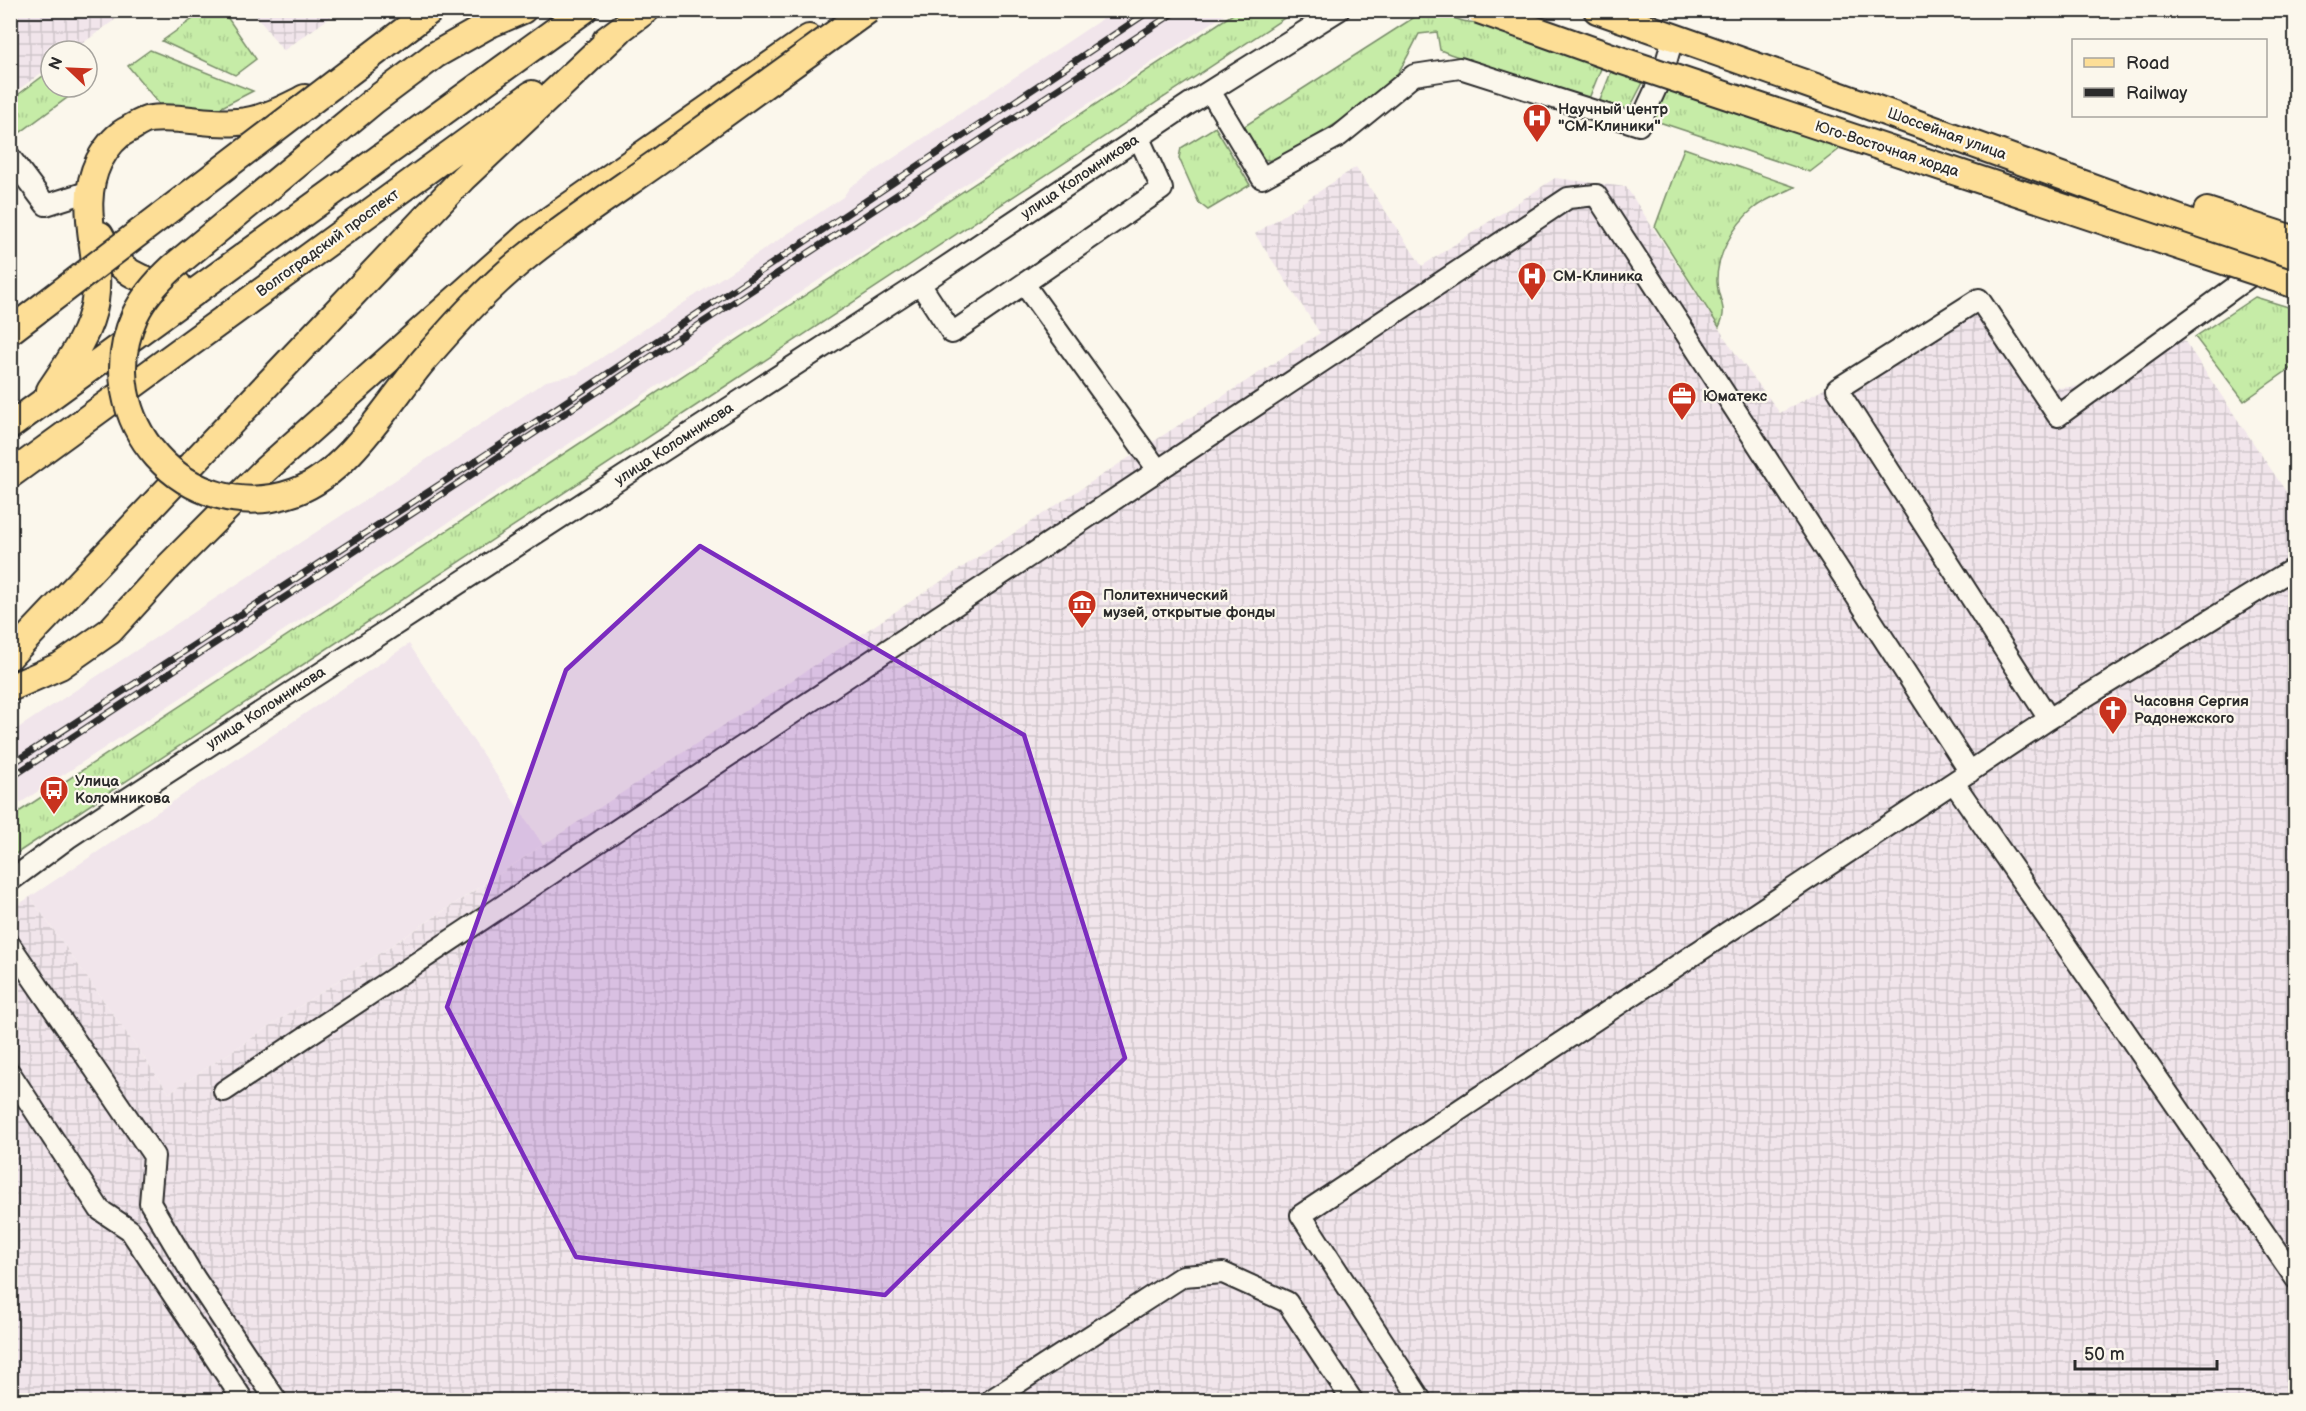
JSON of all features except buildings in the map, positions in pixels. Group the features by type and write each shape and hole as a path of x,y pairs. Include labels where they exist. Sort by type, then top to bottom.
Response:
{"main road":[{"path":"42,402 68,363 86,330 95,301 95,262 89,199 94,172 105,149 126,130 148,119 211,123 239,122 276,113 321,90 419,10"},
{"path":"10,331 431,10"},
{"path":"523,10 490,24 435,55 375,100 173,267 146,296 135,314 124,353 125,393 138,432 157,456 179,477 216,494 256,499 296,492 331,472 368,431 462,316 524,258 868,10"},
{"path":"10,426 584,10"},
{"name":"Волгоградский проспект","path":"10,475 646,10"},
{"path":"10,688 60,666 110,631 169,566 265,470 528,235 848,10"},
{"name":"Юго-Восточная хорда","path":"1479,10 1620,60 2295,285"},
{"name":"Шоссейная улица","path":"1597,10 2290,252"},
{"path":"1612,10 2290,252"},
{"path":"10,656 463,178 619,31"},
{"path":"89,199 105,245 123,267 148,282 181,285 224,270"}],"street":[{"name":"улица Коломникова","path":"10,881 68,838 130,797 920,284 1209,92 1339,10"},
{"path":"1209,92 1262,178 1339,136 1414,75 1460,68 1640,125 1663,73 1673,38"},
{"path":"920,284 952,333 1162,189 1139,138"},
{"path":"10,157 46,205 89,199"},
{"path":"224,1091 1568,198 1596,195 1962,777 2295,1279"},
{"path":"2049,720 1837,389 1979,298 2058,416 2290,252"},
{"path":"1024,284 1158,470"},
{"path":"1421,1401 1301,1215 2049,720 2295,567"},
{"path":"10,945 154,1156 150,1203 194,1277 276,1401"},
{"path":"10,1073 100,1210 130,1230 243,1401"},
{"path":"991,1401 1183,1276 1223,1273 1287,1302 1352,1401"}],"highlighted area":[{"path":"700,546 1024,735 1125,1058 885,1295 576,1257 447,1007 566,670"}],"shaded area":[{"path":"11,10 127,10 88,39 39,39 39,75 11,95"},
{"path":"253,11 339,11 283,51"},
{"path":"1114,11 1230,11 11,809 12,732 546,381 577,374 843,197 850,187"},
{"path":"1356,167 1422,266 1555,178 1626,187 1735,353 1780,413 1861,369 1983,293 2041,389 2084,386 2180,334 2295,505 2295,1400 11,1400 11,909 30,897 169,1093 1320,333 1255,234"},
{"path":"409,644 543,845 169,1093 30,897"}],"green space":[{"path":"1239,10 1295,11 11,857 11,817"},
{"path":"204,11 223,11 256,59 235,75 162,41"},
{"path":"1424,11 1478,22 1602,66 1588,101 1440,50 1437,32 1419,34 1394,78 1374,100 1278,160 1263,159 1254,152 1240,129"},
{"path":"150,50 253,91 216,110 160,105 128,66"},
{"path":"1613,67 1646,77 1626,115 1599,103"},
{"path":"39,79 39,99 66,99 14,137 11,131 11,100"},
{"path":"1667,84 1840,144 1841,148 1810,172 1650,119"},
{"path":"1215,127 1250,185 1208,210 1199,203 1179,158 1181,148"},
{"path":"1684,148 1795,187 1757,205 1733,232 1723,252 1717,272 1723,309 1719,327 1655,227"},
{"path":"2255,297 2295,309 2295,365 2244,401 2195,337"}],"railway":[{"path":"10,765 537,421 1151,10"},
{"path":"10,778 1178,10"}],"place":[{"name":"Научный центр \"СМ-Клиники\"","path":"1537,144"},
{"name":"СМ-Клиника","path":"1532,302"},
{"name":"Юматекс","path":"1682,422"},
{"name":"Политехнический музей, открытые фонды","path":"1082,630"},
{"name":"Часовня Сергия Радонежского","path":"2113,736"},
{"name":"Улица Коломникова","path":"54,816"}]}
